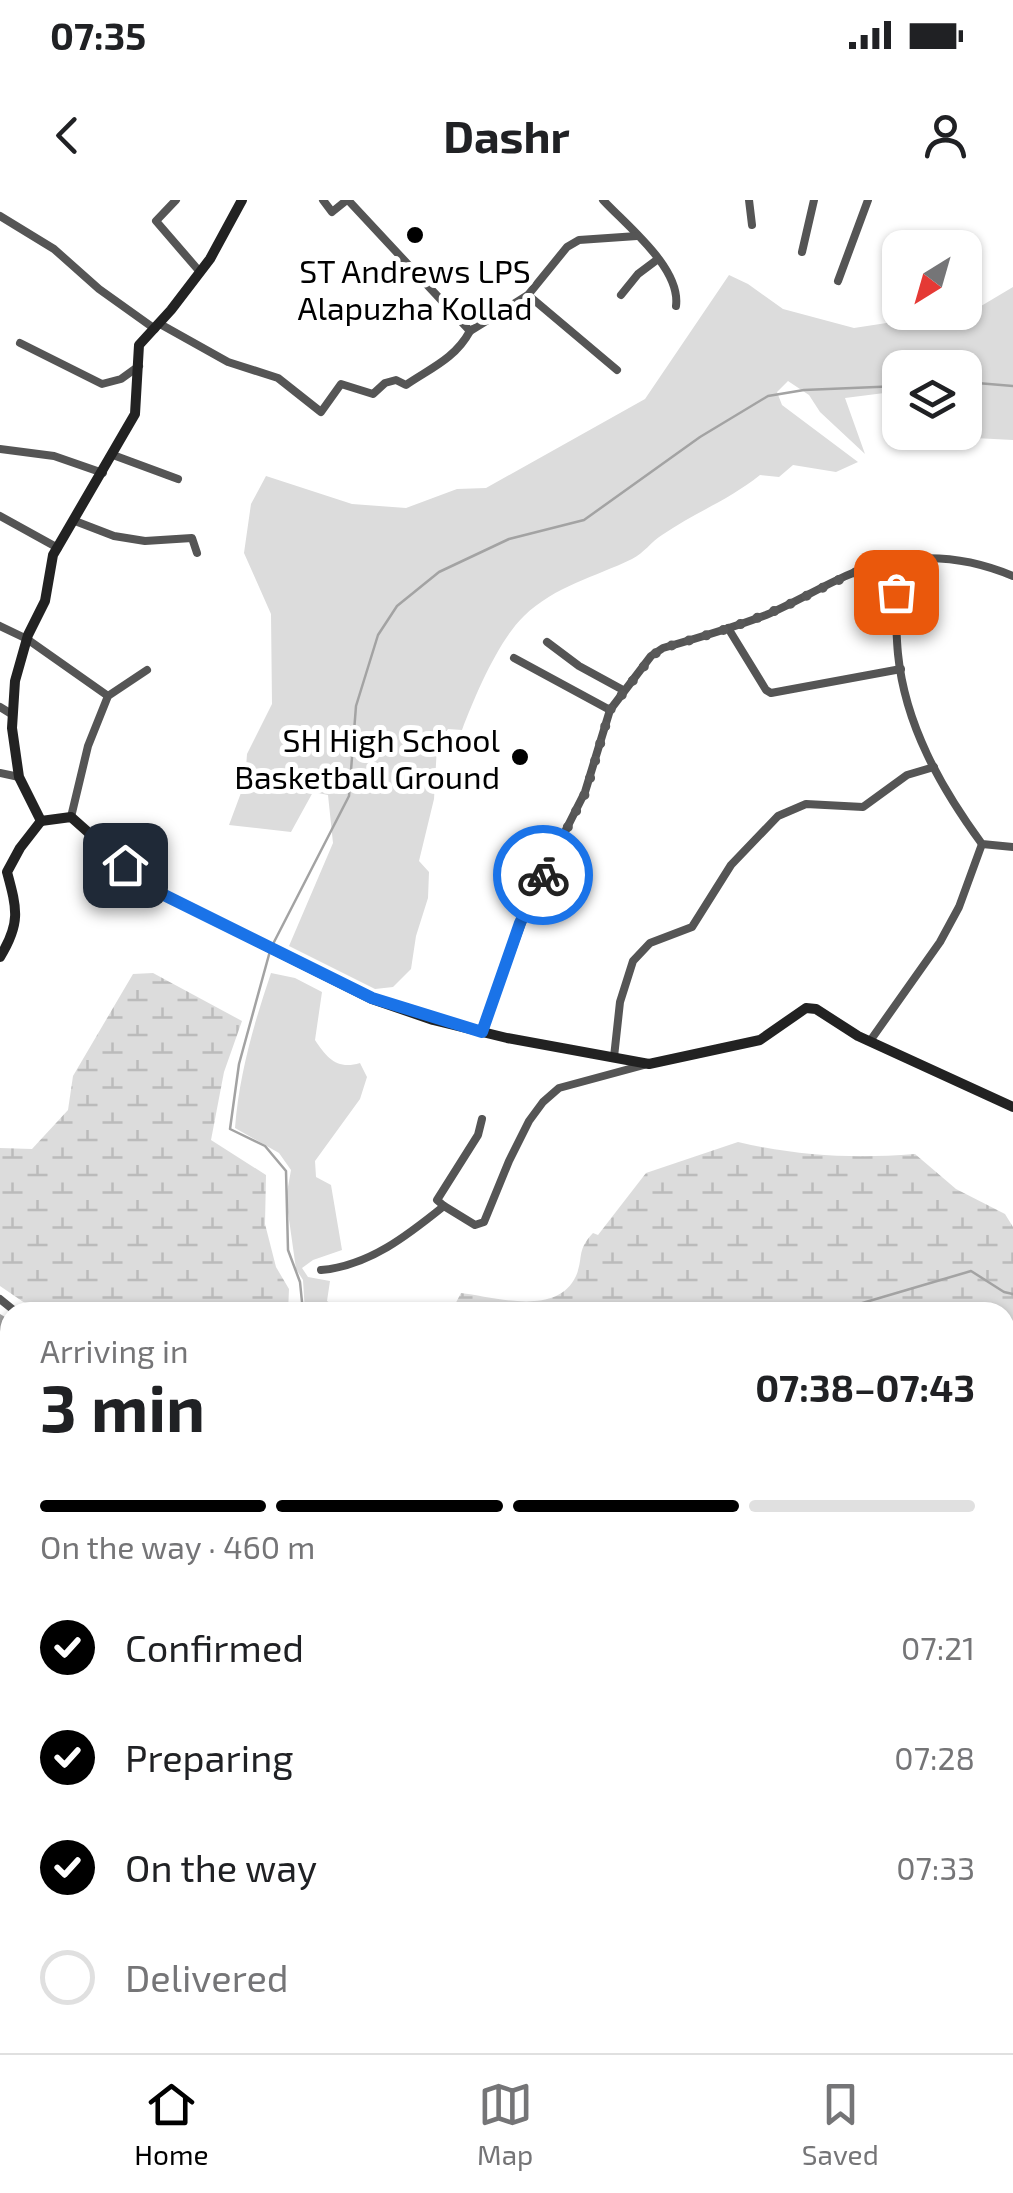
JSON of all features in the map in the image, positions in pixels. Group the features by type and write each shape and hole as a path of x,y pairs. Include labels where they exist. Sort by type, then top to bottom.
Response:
{"main road":[{"path":"41,821 19,777 13,716 15,681 26,640 45,602 53,555 135,414 139,345 200,272 242,200"},
{"path":"0,957 10,942 17,910 7,872 41,821 72,818 152,889 372,998 482,1032 649,1064 760,1040 806,1008 816,1009 870,1041 1013,1107"}],"street":[{"path":"176,200 156,222 200,272"},
{"path":"322,200 332,212 348,200 470,332"},
{"path":"603,200 658,259 678,295 676,306"},
{"path":"749,200 752,226"},
{"path":"802,252 814,200"},
{"path":"838,281 868,200"},
{"path":"0,216 54,249 99,289 158,326 228,362 278,378 321,412 341,384 373,394 385,382 396,380 406,386 417,376 430,373 470,332 528,295 567,247 579,240 637,236"},
{"path":"621,295 638,274 658,259"},
{"path":"528,295 618,370"},
{"path":"20,343 102,384 122,379 138,366"},
{"path":"0,449 54,456 103,474"},
{"path":"112,455 178,479"},
{"path":"0,516 58,548"},
{"path":"75,521 114,536 145,541 192,538 196,553"},
{"path":"895,560 901,669 916,733 958,812 982,844 1013,848"},
{"path":"482,1032 530,900 586,792 610,710 622,690 656,652 767,614 860,570 895,560 974,561 1013,576"},
{"path":"0,626 108,696"},
{"path":"728,628 771,693 901,669"},
{"path":"547,642 622,690"},
{"path":"514,658 610,710"},
{"path":"72,818 88,746 108,696 147,670"},
{"path":"0,708 13,716"},
{"path":"614,1057 620,1002 633,961 650,943 692,927 731,865 778,816 806,804 863,807 907,776 934,767"},
{"path":"0,773 19,777"},
{"path":"870,1041 940,942 959,906 982,844"},
{"path":"482,1119 478,1135 437,1200 474,1224 484,1222 529,1121 551,1095 559,1088 649,1064"},
{"path":"321,1270 358,1261 395,1244 444,1206"}],"green space":[{"path":"729,275 783,309 854,328 882,324 882,330 982,330 982,305 1013,287 1013,440 982,438 982,350 882,350 882,393 845,398 865,454 820,412 809,395 788,381 777,392 782,405 858,462 836,472 793,465 779,477 760,475 662,535 636,557 549,597 514,627 488,670 462,730 448,729 437,746 434,799 419,861 429,872 428,898 411,969 393,987 375,989 289,946 333,843 328,795 313,792 291,832 229,825 245,782 247,754 272,704 271,614 244,553 251,504 266,476 352,504 406,508 457,489 486,488 645,399"},
{"path":"153,973 242,1021 224,1072 211,1140 266,1175 265,1224 276,1267 289,1289 288,1302 23,1302 0,1286 0,1148 32,1149 68,1110 73,1076 133,974"},
{"path":"271,973 295,978 322,992 315,1040 333,1061 345,1065 360,1063 367,1077 360,1099 315,1161 316,1177 331,1185 342,1250 302,1268 308,1277 330,1281 328,1302 304,1302 286,1198 291,1170 279,1153 235,1128 248,1049"},
{"path":"738,1142 826,1155 915,1154 956,1189 1005,1214 1013,1227 1013,1302 456,1302 461,1293 524,1301 555,1297 567,1289 576,1276 588,1239 593,1233 598,1235 646,1173"}],"waterway":[{"path":"982,383 1013,386"},
{"path":"273,944 349,796 356,706 378,635 397,606 439,572 509,539 584,520 700,437 768,396 804,390 882,387"},
{"path":"270,951 239,1064 230,1129 265,1146 286,1171 288,1250 300,1282 302,1302"},
{"path":"866,1302 971,1271 1013,1294"}],"way so far":[{"path":"543,875 586,792 610,710 652,656 663,648 767,614 860,570 895,560 896,592"}],"place":[{"name":"ST Andrews LPS Alapuzha Kollad","path":"415,235"},
{"name":"SH High School Basketball Ground","path":"520,757"}],"route":[{"path":"125,865 152,889 372,998 433,1020 482,1032 520,923 543,875"}]}
